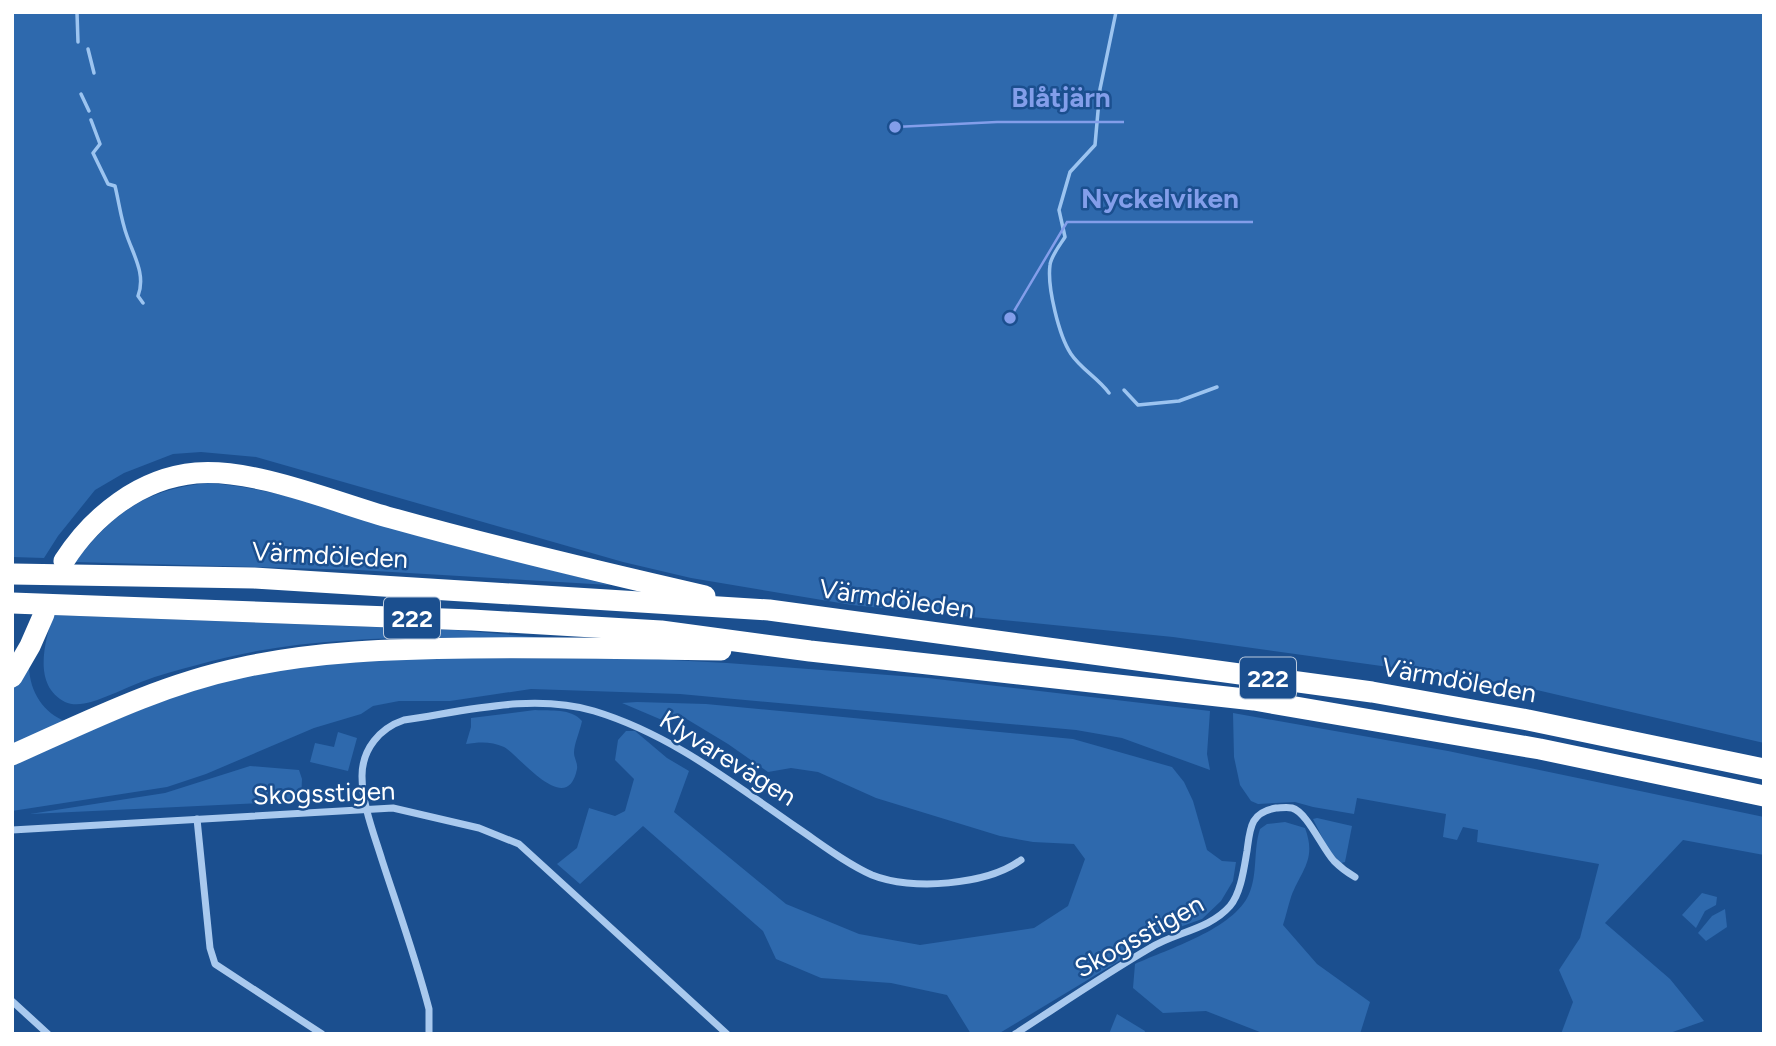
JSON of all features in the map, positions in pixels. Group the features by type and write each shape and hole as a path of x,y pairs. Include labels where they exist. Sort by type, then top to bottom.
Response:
{"highway":[{"path":"64,561 76,542 92,525 113,506 135,493 171,477 218,473 277,484 570,566 769,610"},
{"name":"Värmdöleden","path":"12,574 254,578 769,610 1371,692 1528,720 1764,769"},
{"name":"Värmdöleden","path":"12,603 661,631 810,651 1254,700 1539,749 1764,796"},
{"path":"12,677 44,614"},
{"path":"12,755 143,697 238,668 287,659 418,648 810,651"}],"street":[{"name":"Klyvarevägen","path":"429,1034 429,1009 367,809 362,777 364,761 373,741 391,724 404,720 512,704 550,704 590,710 659,736 821,844 874,875 892,881 919,884 961,881 1007,870 1021,860"},
{"name":"Skogsstigen","path":"12,830 393,808 479,828 519,844 727,1034"},
{"name":"Skogsstigen","path":"1015,1034 1153,946 1202,926 1228,908 1237,897 1252,821 1258,814 1292,808 1304,814 1315,835 1334,860 1355,877"},
{"path":"197,819 210,948 215,964 322,1034"},
{"path":"12,1001 48,1034"}],"shaded area":[{"path":"12,12 1764,12 1764,743 1511,684 1173,637 852,605 691,578 623,562 256,457 201,452 173,454 124,473 95,490 44,558 12,557"},
{"path":"208,483 288,497 419,536 610,585 358,570 75,562 103,530 132,506 166,491"},
{"path":"53,615 455,630 557,639 376,639 286,646 183,669 148,679 97,700 75,704 65,702 55,694 48,685 45,674 45,650"},
{"path":"435,658 652,659 727,663 928,678 1210,711 1207,754 1210,770 1122,738 1076,730 680,694 531,689 450,701 399,701 373,706 361,714 314,728 206,774 167,787 12,811 12,766 159,703 209,686 293,668"},
{"path":"29,667 32,685 39,700 51,713 67,722 12,747 12,689"},
{"path":"622,703 706,704 1073,739 1172,767 1184,782 1193,801 1207,850 1222,861 1236,862 1233,881 1221,901 1202,919 1155,936 1119,961 998,1034 971,1034 947,995 891,983 821,978 776,959 763,931 643,826 580,884 557,864 577,848 589,808 615,816 625,811 634,779 615,760 618,740 626,731 635,731 667,758 689,771 674,812 786,904 859,934 920,945 1034,928 1068,906 1085,859 1074,844 1033,842 1000,836 876,798 818,772 791,768 768,772 680,715 662,720"},
{"path":"535,710 567,712 582,721 574,749 577,769 572,783 563,788 542,780 504,747 485,742 466,744 471,718"},
{"path":"1233,713 1448,751 1764,817 1764,855 1683,840 1605,923 1670,979 1704,1021 1667,1034 1561,1034 1573,1002 1559,970 1580,938 1599,864 1477,842 1478,830 1463,827 1457,840 1443,837 1446,814 1357,798 1354,814 1295,802 1258,804 1251,801 1240,785 1234,757"},
{"path":"338,732 357,738 348,771 310,762 315,743 334,747"},
{"path":"250,766 299,770 302,779 301,801 30,814 165,793"},
{"path":"1313,819 1352,826 1345,862 1341,863 1328,849"},
{"path":"1285,822 1305,828 1309,848 1306,864 1291,897 1283,925 1317,964 1370,1002 1360,1034 1265,1034 1206,1011 1163,1013 1133,988 1135,964 1199,937 1230,918 1241,906 1252,886 1260,829 1267,824"},
{"path":"1702,893 1717,897 1716,905 1705,911 1696,928 1682,915"},
{"path":"1725,909 1727,927 1706,941 1698,933 1712,916"},
{"path":"1117,1014 1145,1031 1144,1034 1109,1034"}],"waterway":[{"path":"1109,393 1075,359 1062,336 1050,286 1050,265 1065,237 1059,210 1070,172 1095,145 1100,89 1116,12"},
{"path":"77,13 78,42"},
{"path":"88,49 94,73"},
{"path":"81,94 89,111"},
{"path":"91,120 100,144 93,153 108,184 115,186 125,230 138,266 141,281 138,296 143,303"},
{"path":"1124,390 1138,405 1179,401 1217,387"}],"place":[{"name":"Blåtjärn","path":"895,127"},
{"name":"Nyckelviken","path":"1010,318"}]}
